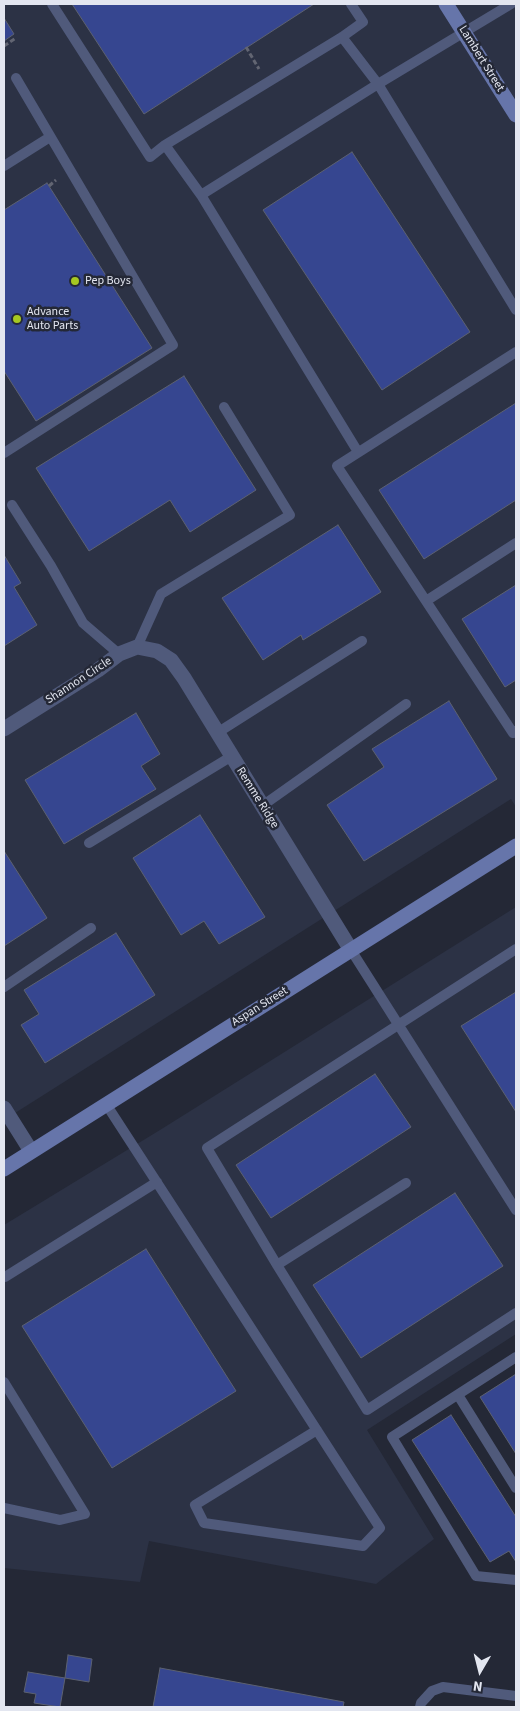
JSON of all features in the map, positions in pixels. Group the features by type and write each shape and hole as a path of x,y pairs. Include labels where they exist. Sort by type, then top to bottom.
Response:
{"street":[{"name":"Lambert Street","path":"446,4 516,115"},
{"name":"Remme Ridge","path":"137,647 157,651 171,660 351,950"},
{"name":"Shannon Circle","path":"4,728 98,670 119,654 137,647"},
{"name":"Aspan Street","path":"4,1169 516,846"},
{"path":"4,1108 31,1151"}],"lane":[{"path":"52,4 150,157 165,145 342,37 363,22 351,4"},
{"path":"201,195 378,84 511,4"},
{"path":"342,37 378,84 516,310"},
{"path":"5,449 173,346 16,78"},
{"path":"4,166 50,137"},
{"path":"165,145 201,195 358,452"},
{"path":"516,352 337,466 513,733 516,731"},
{"path":"137,647 160,594 290,515 224,408"},
{"path":"12,505 51,566 83,623 119,654"},
{"path":"426,602 516,543"},
{"path":"218,733 362,640"},
{"path":"262,806 406,704"},
{"path":"90,843 232,756"},
{"path":"4,987 91,928"},
{"path":"351,950 516,1210"},
{"path":"516,950 207,1148 367,1410 516,1313"},
{"path":"106,1104 157,1182 317,1430 380,1528 363,1546 204,1522 195,1504 317,1430"},
{"path":"4,1277 157,1182"},
{"path":"277,1265 406,1183"},
{"path":"516,1357 392,1437 476,1576 516,1580"},
{"path":"4,1382 85,1514 60,1520 4,1508"},
{"path":"458,1395 516,1488"},
{"path":"420,1707 421,1703 432,1692 443,1687 516,1696"}],"path":[{"path":"4,46 16,38"},
{"path":"246,47 267,83"}],"shaded area":[{"path":"4,4 516,4 516,807 511,799 4,1120"},
{"path":"516,907 516,1334 367,1430 434,1539 376,1584 149,1541 140,1582 4,1568 4,1225 160,1130"}],"building":[{"path":"72,4 314,4 144,114"},
{"path":"4,18 14,34 4,41"},
{"path":"352,152 470,332 382,390 263,210"},
{"path":"47,183 152,348 36,421 4,371 4,210"},
{"path":"184,376 256,490 190,532 170,500 89,551 36,468"},
{"path":"516,403 516,500 424,559 379,490"},
{"path":"338,525 381,592 303,640 301,635 263,660 222,598"},
{"path":"4,555 21,583 14,587 37,625 4,646"},
{"path":"516,585 516,680 505,687 462,619"},
{"path":"449,701 497,779 364,861 327,805 384,767 372,749"},
{"path":"136,713 160,754 141,766 156,789 64,844 25,780"},
{"path":"200,815 265,917 219,944 204,921 181,935 133,858"},
{"path":"4,851 47,918 4,946"},
{"path":"116,933 155,995 45,1063 21,1025 39,1014 24,990"},
{"path":"516,992 516,1112 461,1026"},
{"path":"375,1074 411,1127 271,1218 236,1165"},
{"path":"455,1193 503,1266 361,1358 313,1285"},
{"path":"146,1249 236,1391 112,1468 22,1326"},
{"path":"516,1374 516,1454 480,1397"},
{"path":"451,1415 516,1517 516,1562 509,1551 490,1562 412,1440"},
{"path":"68,1655 92,1659 89,1682 65,1678"},
{"path":"160,1668 344,1702 343,1707 153,1707"},
{"path":"28,1672 65,1678 60,1707 34,1703 36,1694 24,1692"}],"place":[{"name":"Pep Boys","path":"75,281"},
{"name":"Advance Auto Parts","path":"17,319"}]}
